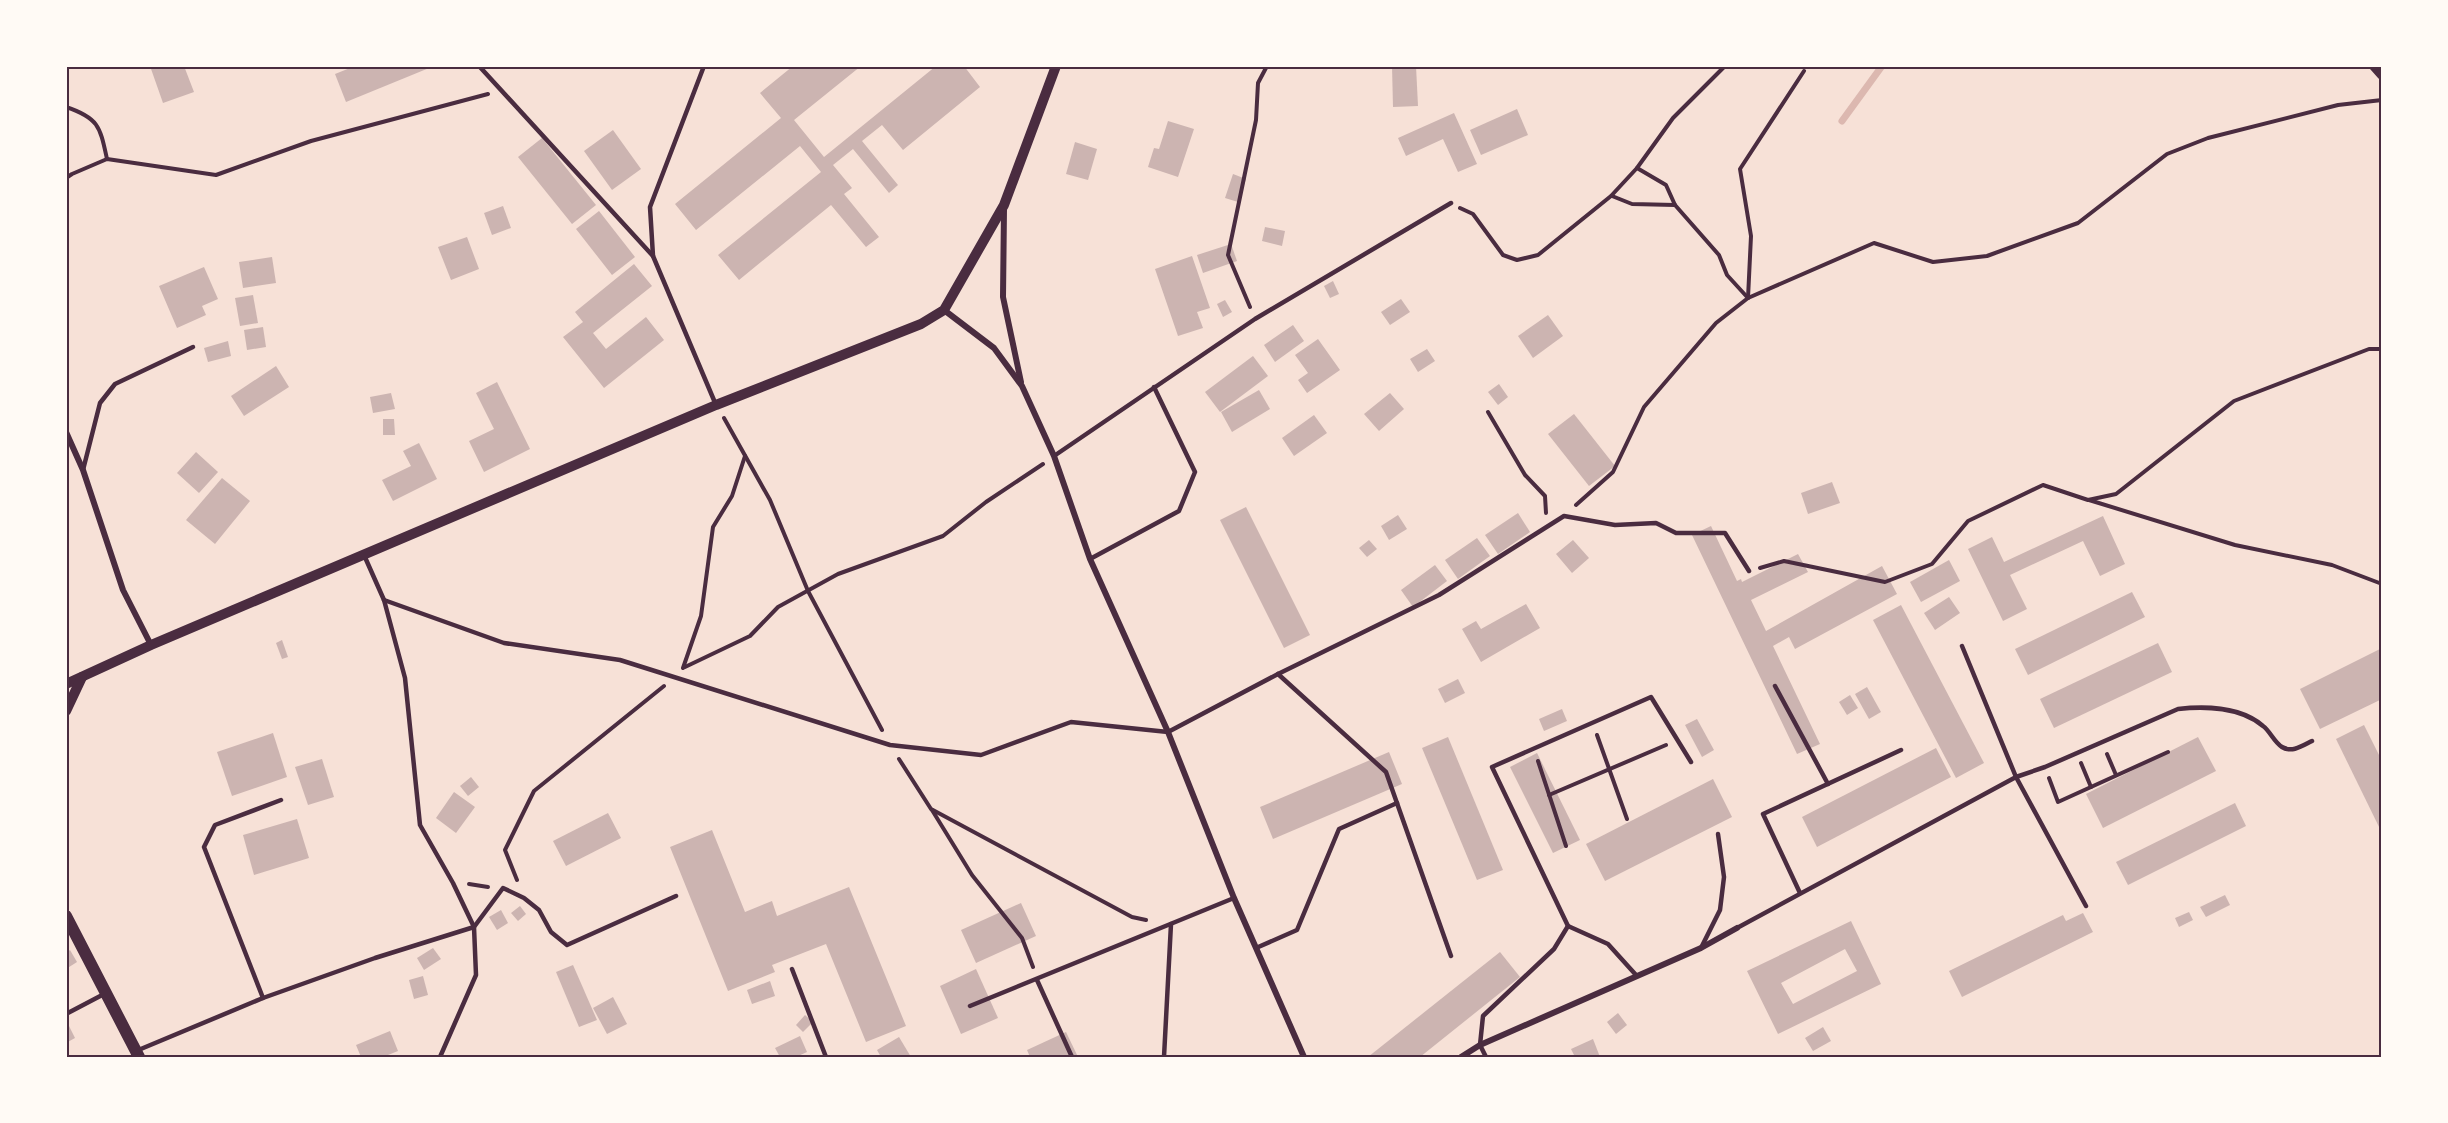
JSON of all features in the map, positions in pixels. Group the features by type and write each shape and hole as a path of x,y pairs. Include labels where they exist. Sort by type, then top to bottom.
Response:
{"main road":[{"path":"66,916 138,1054"}],"street":[{"path":"66,684 151,645 716,405 921,324 944,310 1004,205 1056,66"},
{"path":"2374,66 2382,75"},
{"path":"1004,205 1003,297 1022,386"},
{"path":"944,310 994,348 1022,386 1054,456 1090,559 1168,732 1234,898 1304,1057"},
{"path":"66,432 83,470 123,590 151,645"},
{"path":"66,711 82,678"},
{"path":"1461,1057 1480,1045 1701,948 1737,928"}],"lane":[{"path":"479,66 653,256"},
{"path":"704,66 650,207 653,256 716,405"},
{"path":"1054,456 1255,319 1451,203"},
{"path":"83,470 100,403 115,384 193,346"},
{"path":"1090,559 1179,511 1195,472 1154,387"},
{"path":"384,600 504,643 620,660 890,745 981,755 1071,722 1168,732 1278,674 1439,595 1564,516 1615,525 1656,523 1676,533 1725,533 1749,571"},
{"path":"364,555 384,600 405,678 420,825 453,883 474,927 476,975 440,1057"},
{"path":"1962,646 2016,777 2086,906"},
{"path":"1278,674 1386,772 1451,956"},
{"path":"1775,686 1828,784"},
{"path":"1636,975 1608,944 1568,926 1492,767 1651,697 1691,762"},
{"path":"1737,928 2016,777 2045,767 2178,709 2198,706 2240,713 2262,725 2282,747 2294,750 2312,741"},
{"path":"1800,893 1763,814 1900,750"},
{"path":"263,998 204,847 215,825 281,800"},
{"path":"1256,948 1297,930 1339,829 1397,803"},
{"path":"1701,948 1720,910 1724,876 1718,834"},
{"path":"138,1054 263,998 375,958 474,927 503,888 524,898 539,910 550,932 567,945 676,896"},
{"path":"970,1006 1234,898"},
{"path":"1164,1057 1171,924"},
{"path":"1486,1057 1480,1045 1483,1016 1554,949 1568,926"},
{"path":"792,969 826,1057"},
{"path":"1038,980 1072,1057"},
{"path":"66,1014 106,993"}],"path":[{"path":"1255,319 1228,255 1256,120 1258,83 1267,66"},
{"path":"1451,203 1473,214 1503,255 1517,260 1538,255 1611,196 1637,168 1673,118 1725,66"},
{"path":"1748,298 1751,236 1740,168 1803,71"},
{"path":"66,178 107,159 216,175 311,141 500,91"},
{"path":"1564,516 1613,472 1644,407 1716,323 1748,298 1874,243 1933,262 1987,256 2078,223 2167,154 2208,138 2338,105 2382,100"},
{"path":"66,107 85,114 101,130 107,159"},
{"path":"1637,168 1666,185 1675,205 1719,255 1727,275 1748,298"},
{"path":"1611,196 1632,204 1675,205"},
{"path":"2088,500 2116,494 2234,401 2369,349 2382,350"},
{"path":"716,405 770,500 808,591 890,745 972,875 1022,938 1038,980"},
{"path":"1488,412 1525,476 1545,496 1548,526"},
{"path":"509,862 505,850 534,791 675,677 683,668 701,616 713,526 732,496 745,455"},
{"path":"683,668 750,636 778,607 838,574 943,536 986,502 1054,456"},
{"path":"1749,571 1784,561 1886,582 1932,564 1968,521 2043,485 2235,545 2332,565 2382,584"},
{"path":"1593,723 1627,819"},
{"path":"1549,795 1678,740"},
{"path":"2101,742 2116,776"},
{"path":"1534,748 1566,846"},
{"path":"2045,767 2058,802 2168,752"},
{"path":"2077,753 2091,787"},
{"path":"932,809 1132,917 1171,924"},
{"path":"453,883 503,888"}],"building":[{"path":"150,66 184,66 194,92 163,103"},
{"path":"355,66 434,66 346,102 335,74"},
{"path":"793,66 861,66 794,120 824,157 936,66 964,66 980,87 903,150 882,125 862,141 898,185 889,193 853,149 833,165 852,188 844,194 879,237 866,247 831,205 739,280 718,255 821,172 800,146 696,230 675,204 781,118 760,93"},
{"path":"1392,66 1416,66 1418,106 1393,107"},
{"path":"1517,109 1528,135 1481,155 1470,130"},
{"path":"1454,113 1477,164 1458,172 1443,139 1406,156 1398,138"},
{"path":"1168,121 1194,129 1178,177 1148,167 1154,148 1159,149"},
{"path":"613,130 641,169 612,190 584,151"},
{"path":"542,138 596,205 572,224 518,157"},
{"path":"1075,142 1097,149 1088,180 1066,174"},
{"path":"1233,174 1246,179 1238,202 1225,198"},
{"path":"503,206 511,228 492,235 484,213"},
{"path":"599,211 635,257 612,275 576,229"},
{"path":"1265,227 1285,231 1282,246 1262,241"},
{"path":"467,237 479,269 451,280 438,247"},
{"path":"1231,244 1237,261 1203,273 1197,255"},
{"path":"1192,256 1210,308 1197,312 1203,328 1178,336 1155,269"},
{"path":"272,257 276,283 243,288 239,262"},
{"path":"634,264 652,286 593,333 606,349 646,317 664,340 604,388 563,337 583,322 575,312"},
{"path":"204,267 218,299 202,306 206,315 177,328 159,286"},
{"path":"1333,281 1339,294 1330,298 1324,286"},
{"path":"253,295 258,323 240,326 235,298"},
{"path":"1401,299 1410,312 1390,325 1381,312"},
{"path":"1225,300 1232,312 1223,317 1217,304"},
{"path":"1548,315 1563,336 1533,358 1518,336"},
{"path":"1293,325 1304,341 1275,362 1264,345"},
{"path":"263,327 266,347 247,350 244,330"},
{"path":"1318,339 1340,370 1307,393 1298,380 1308,373 1295,355"},
{"path":"228,341 231,356 208,362 204,348"},
{"path":"1427,349 1435,361 1418,372 1410,359"},
{"path":"1253,356 1268,376 1220,412 1205,392"},
{"path":"276,366 289,387 244,416 231,396"},
{"path":"497,382 530,449 484,472 469,441 494,429 476,393"},
{"path":"1499,384 1508,397 1498,405 1488,392"},
{"path":"1259,390 1270,409 1232,432 1221,412"},
{"path":"391,393 395,409 373,413 370,397"},
{"path":"1390,393 1404,409 1379,431 1364,414"},
{"path":"1574,414 1615,466 1589,486 1548,434"},
{"path":"1314,415 1327,433 1294,456 1282,438"},
{"path":"383,419 394,419 395,435 383,435"},
{"path":"419,443 437,479 393,501 382,480 411,466 403,451"},
{"path":"196,452 218,472 199,493 177,473"},
{"path":"222,478 250,501 215,544 186,520"},
{"path":"1832,482 1840,503 1808,514 1801,493"},
{"path":"1246,507 1310,635 1284,648 1220,520"},
{"path":"1518,513 1530,532 1498,554 1485,535"},
{"path":"1398,515 1407,529 1389,540 1381,526"},
{"path":"2103,516 2125,564 2100,576 2083,541 2010,575 2027,609 2003,621 1968,549 1992,537 2004,562"},
{"path":"1711,526 1737,581 1741,579 1742,582 1798,554 1808,572 1751,600 1766,631 1882,566 1897,594 1795,649 1789,637 1773,646 1820,744 1797,754 1692,535"},
{"path":"1477,538 1490,556 1458,579 1445,560"},
{"path":"1369,540 1377,549 1367,557 1359,548"},
{"path":"1573,540 1589,558 1572,573 1556,554"},
{"path":"1949,560 1960,581 1921,602 1910,582"},
{"path":"1435,565 1447,581 1413,607 1401,590"},
{"path":"2132,592 2145,617 2028,675 2015,649"},
{"path":"1949,597 1960,613 1935,630 1924,613"},
{"path":"1526,604 1540,628 1481,662 1462,629 1476,621 1481,629"},
{"path":"1901,605 1984,763 1956,778 1873,620"},
{"path":"282,640 288,657 282,659 276,643"},
{"path":"2158,643 2172,672 2054,728 2040,699"},
{"path":"2382,648 2382,699 2320,729 2300,689"},
{"path":"1458,679 1465,693 1445,703 1438,689"},
{"path":"1867,687 1881,712 1869,719 1855,694"},
{"path":"1850,695 1858,708 1847,715 1839,702"},
{"path":"1562,709 1567,721 1544,731 1539,719"},
{"path":"1697,719 1714,750 1702,757 1685,725"},
{"path":"2364,725 2382,761 2382,833 2336,739"},
{"path":"273,733 287,777 232,796 217,752"},
{"path":"1448,737 1503,870 1477,880 1422,748"},
{"path":"2198,737 2216,771 2103,828 2086,794"},
{"path":"1936,748 1951,777 1817,847 1802,817"},
{"path":"1389,752 1402,784 1273,839 1260,807"},
{"path":"1537,753 1580,840 1553,853 1510,767"},
{"path":"322,759 334,797 308,805 295,767"},
{"path":"471,777 479,787 468,796 460,786"},
{"path":"1713,779 1732,817 1605,881 1586,844"},
{"path":"454,792 475,807 456,833 436,818"},
{"path":"2235,803 2246,826 2128,885 2116,862"},
{"path":"608,813 621,838 566,866 553,841"},
{"path":"297,819 309,858 254,875 243,835"},
{"path":"712,830 745,912 772,901 777,916 849,887 906,1026 866,1042 826,944 772,965 775,972 728,991 670,847"},
{"path":"2225,895 2230,905 2206,917 2200,907"},
{"path":"1021,903 1036,936 976,963 961,930"},
{"path":"520,906 526,914 518,921 511,913"},
{"path":"501,910 508,923 497,930 489,917"},
{"path":"2189,912 2193,920 2179,927 2175,918"},
{"path":"2083,913 2093,932 1962,997 1949,971 2063,915 2066,921"},
{"path":"1851,921 1881,984 1778,1034 1747,971","holes":["1845,949 1857,971 1793,1004 1781,983"]},
{"path":"433,948 441,959 424,970 417,958"},
{"path":"70,950 77,962 66,969 66,953"},
{"path":"1500,952 1520,977 1420,1057 1368,1057"},
{"path":"573,965 597,1020 579,1027 556,972"},
{"path":"976,969 998,1018 961,1034 940,986"},
{"path":"423,976 428,995 414,999 409,980"},
{"path":"770,981 775,996 752,1004 747,990"},
{"path":"613,997 627,1024 607,1034 593,1008"},
{"path":"1618,1013 1627,1025 1616,1034 1607,1022"},
{"path":"805,1015 813,1022 803,1032 796,1025"},
{"path":"68,1024 75,1038 66,1043 66,1025"},
{"path":"1823,1027 1831,1041 1813,1051 1805,1038"},
{"path":"390,1031 398,1051 383,1057 361,1057 356,1045"},
{"path":"1066,1032 1078,1057 1030,1057 1027,1050"},
{"path":"800,1036 807,1052 796,1057 780,1057 775,1048"},
{"path":"899,1037 911,1057 881,1057 877,1050"},
{"path":"1593,1039 1600,1057 1575,1057 1571,1049"}],"waterway":[{"path":"1842,121 1882,66"}]}
